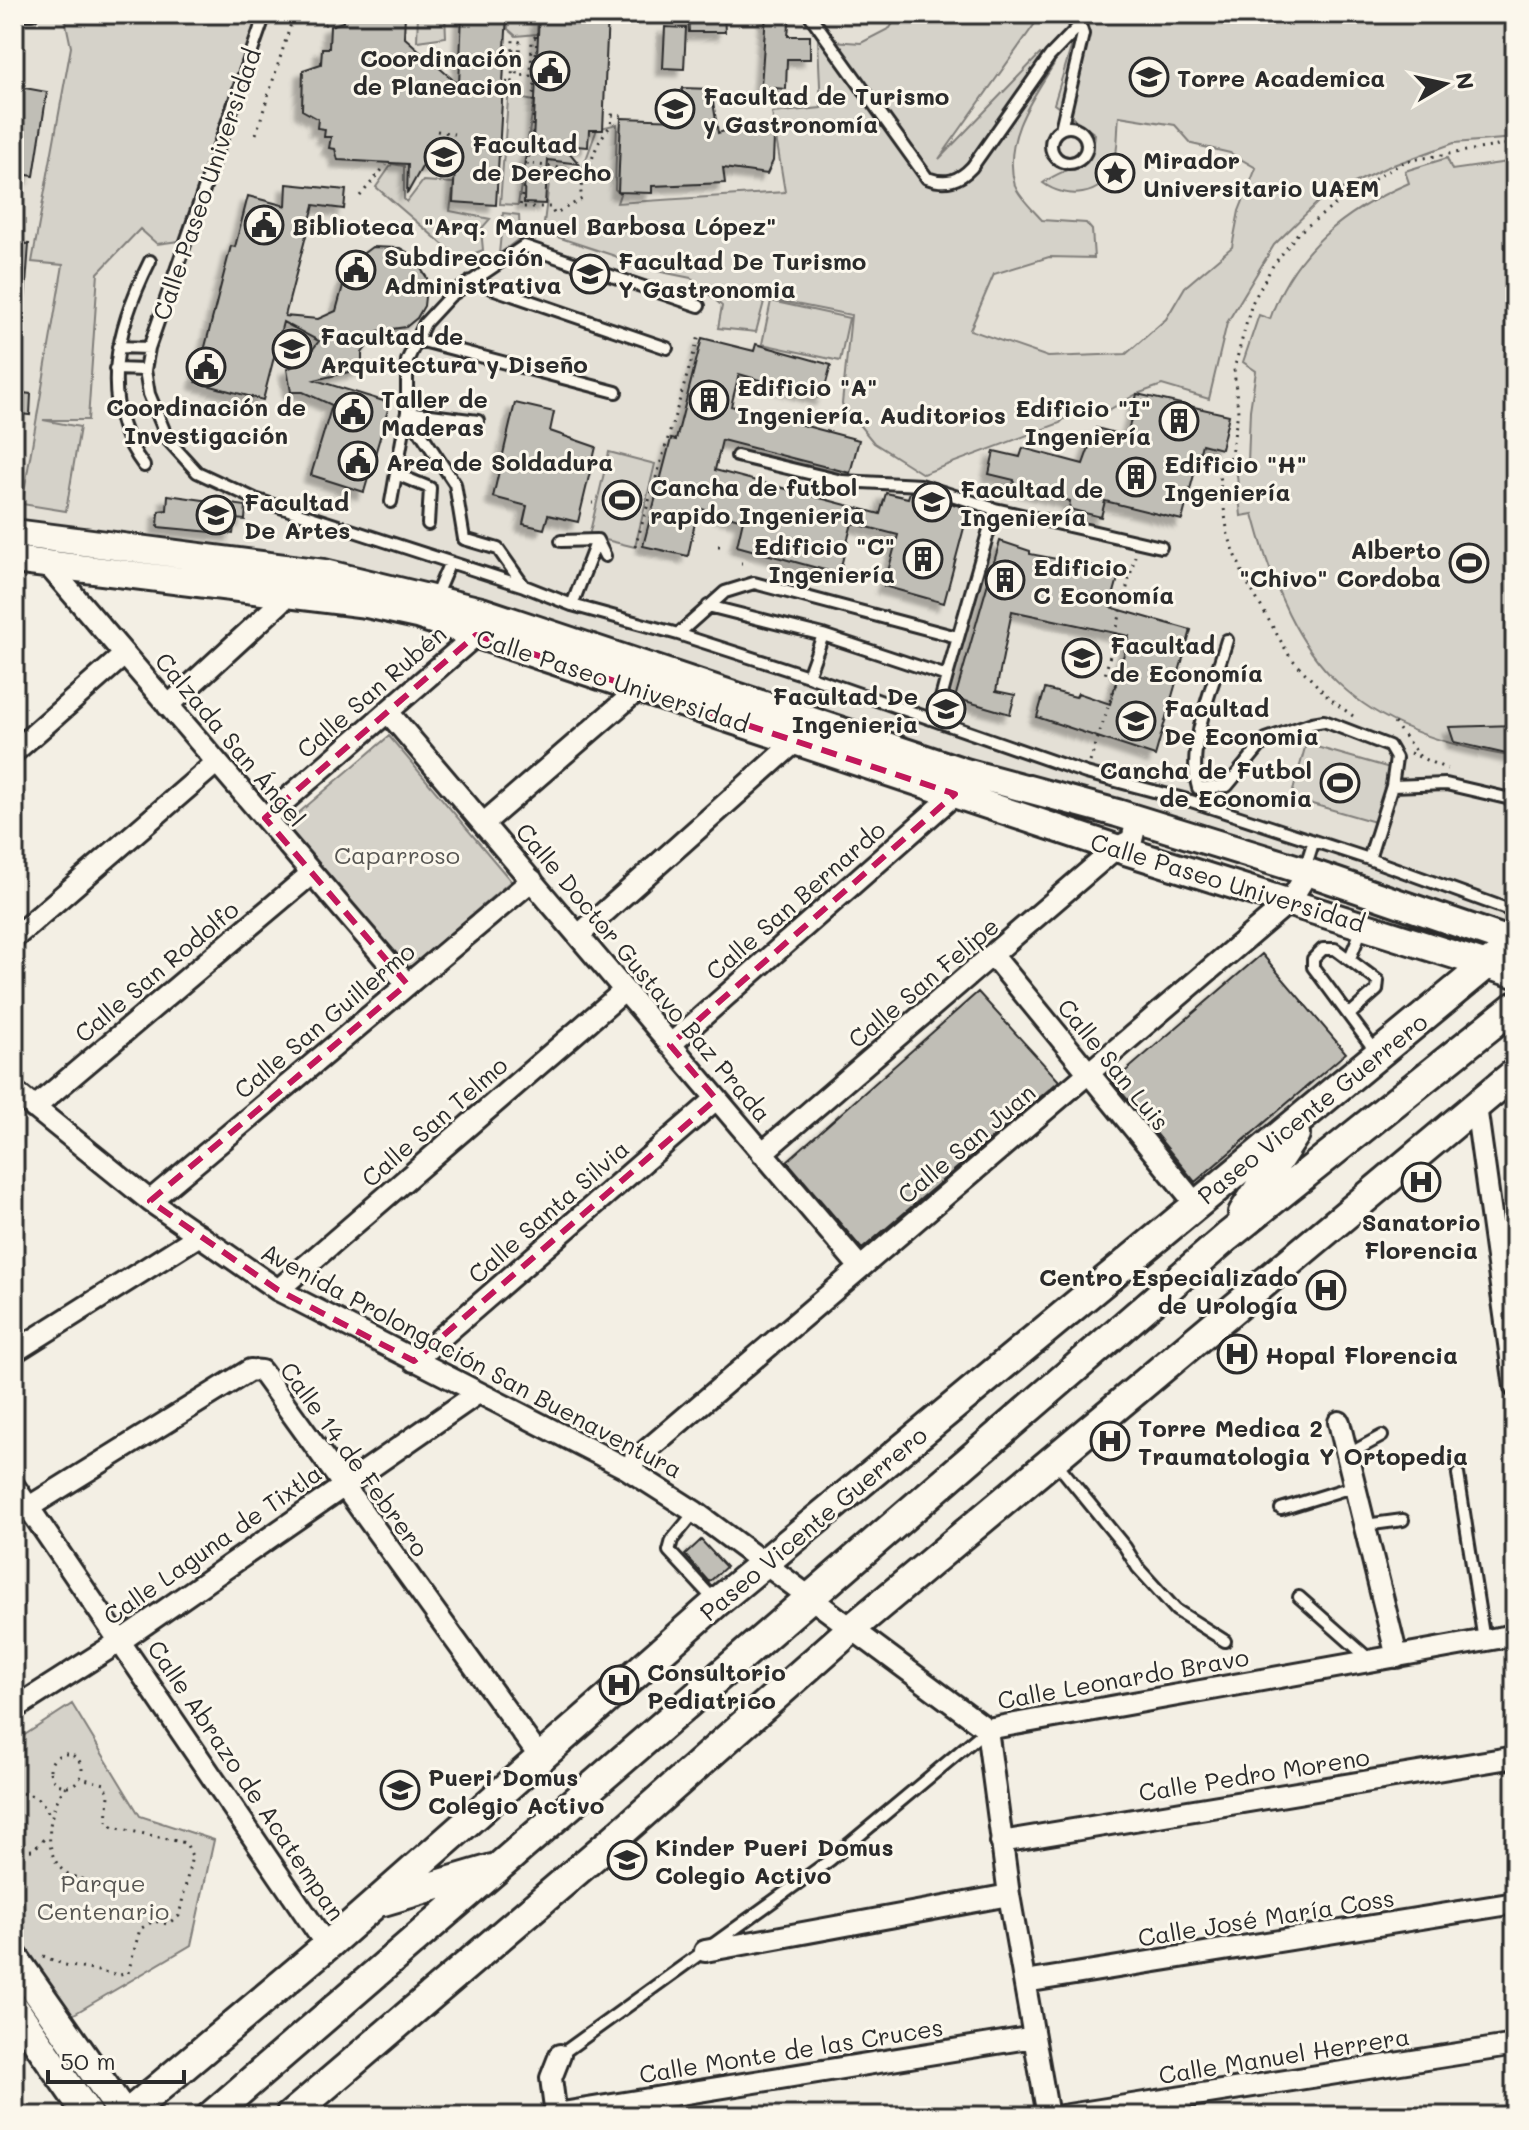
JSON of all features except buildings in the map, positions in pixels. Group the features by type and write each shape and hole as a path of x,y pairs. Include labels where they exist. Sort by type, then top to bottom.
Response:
{"main road":[{"name":"Paseo Vicente Guerrero","path":"125,2116 327,1946 716,1603 1195,1203 1515,944"},
{"name":"Paseo Vicente Guerrero","path":"211,2116 501,1866 576,1796 1227,1237 1515,1006"},
{"path":"290,2116 613,1840 850,1630 1515,1073"},
{"path":"1227,1237 1310,1112"},
{"path":"375,1903 501,1866"},
{"path":"25,1955 125,2116"},
{"path":"14,2008 89,2116"}],"street":[{"name":"Calle Paseo Universidad","path":"14,533 309,570 435,598 653,666 960,783 1116,848 1515,974"},
{"name":"Calle Paseo Universidad","path":"25,563 367,604 417,615 796,741 960,783 1127,816 1308,872 1515,944"},
{"name":"Calzada San Ángel","path":"25,563 124,655 407,984"},
{"path":"168,706 281,602"},
{"name":"Calle San Rubén","path":"265,818 476,635"},
{"path":"14,752 124,655"},
{"path":"484,823 639,689"},
{"name":"Calle Doctor Gustavo Baz Prada","path":"388,712 859,1266"},
{"path":"579,935 796,741"},
{"path":"14,938 216,763"},
{"name":"Calle San Bernardo","path":"670,1045 960,783"},
{"path":"1116,848 1112,834 1127,816"},
{"name":"Calle San Felipe","path":"762,1153 994,957 1116,848"},
{"name":"Calle San Juan","path":"626,1468 859,1266 1089,1076 1290,901 1308,872"},
{"name":"Calle San Rodolfo","path":"34,1108 311,874"},
{"name":"Calle San Guillermo","path":"150,1201 532,880"},
{"name":"Calle San Luis","path":"994,957 1195,1203"},
{"name":"Calle San Telmo","path":"278,1290 624,991"},
{"name":"Avenida Prolongación San Buenaventura","path":"14,1091 150,1201 278,1290 626,1468 695,1512 987,1729"},
{"name":"Calle Santa Silvia","path":"414,1361 716,1099"},
{"path":"1476,1106 1515,1387"},
{"path":"14,1352 198,1236"},
{"name":"Calle 14 de Febrero","path":"29,1507 254,1369 261,1371 539,1756"},
{"name":"Calle Laguna de Tixtla","path":"14,1709 122,1640 344,1483 478,1393"},
{"path":"1339,1422 1397,1657"},
{"name":"Calle Abrazo de Acatempan","path":"14,1486 122,1640 327,1946"},
{"name":"Calle Leonardo Bravo","path":"987,1729 1515,1636"},
{"path":"987,1729 1009,1895 1048,2116"},
{"name":"Calle Pedro Moreno","path":"1001,1842 1515,1757"},
{"path":"705,1951 1009,1895"},
{"name":"Calle José María Coss","path":"1025,1982 1515,1903"},
{"name":"Calle Monte de las Cruces","path":"556,2115 1034,2037"},
{"name":"Calle Manuel Herrera","path":"1062,2116 1192,2106 1515,2045"},
{"path":"556,2115 551,2078 560,2055"}],"lane":[{"path":"14,14 32,14"},
{"name":"Calle Paseo Universidad","path":"265,14 149,348 145,370 149,394 168,440 197,472 255,499 524,586 572,605 678,634 808,676 1086,773 1191,801 1369,859 1515,912"},
{"path":"809,14 927,178 935,181 956,180 965,175 1050,56 1080,25 1083,34 1061,129"},
{"path":"391,502 407,412 406,366 415,339 436,310 471,281 527,247 699,306"},
{"path":"144,466 121,428 115,369 131,300 150,261"},
{"path":"471,281 667,348"},
{"path":"415,339 616,392"},
{"path":"118,347 149,348"},
{"path":"115,369 145,370"},
{"path":"407,412 478,421"},
{"path":"407,412 455,484 464,539 498,549 524,586"},
{"path":"737,456 842,481 921,485 995,509 1161,547"},
{"path":"396,474 430,488 433,498 428,524"},
{"path":"935,720 995,509"},
{"path":"561,541 597,540"},
{"path":"597,540 605,556"},
{"path":"572,605 597,540"},
{"path":"435,598 450,562"},
{"path":"678,634 732,588 754,583 957,637"},
{"path":"708,606 823,635 947,676"},
{"path":"808,676 823,635"},
{"path":"1191,801 1198,788 1194,749 1227,640"},
{"path":"1198,788 1227,786 1266,739 1324,721 1394,751 1392,786 1386,814 1369,859"},
{"path":"1392,786 1446,784 1515,800"},
{"name":"Calle San Juan","path":"1308,872 1307,862 1313,843"},
{"path":"1350,958 1364,924"},
{"path":"1349,1015 1379,986 1376,978 1350,958 1327,948 1313,959 1312,964 1349,1015 1379,1055"},
{"path":"1347,1455 1382,1436"},
{"path":"1054,1459 1125,1547 1138,1568 1176,1610 1225,1641"},
{"path":"1458,1474 1484,1641"},
{"path":"1281,1509 1355,1486"},
{"path":"695,1512 672,1540 669,1551 716,1603"},
{"path":"1365,1525 1403,1520"},
{"path":"1299,1597 1370,1661"},
{"name":"Calle Leonardo Bravo","path":"560,2055 872,1828 987,1729"}],"path":[{"path":"256,134 294,14"},
{"path":"324,25 336,14"},
{"path":"506,82 512,84 513,40 520,42 517,75 531,76 532,39 537,36 532,137 525,163 520,207 551,207 554,214 582,199 580,187 589,178 605,132 611,126 612,115 623,116"},
{"path":"437,131 454,134"},
{"path":"1356,719 1330,699 1290,657 1244,577 1228,535 1219,475 1231,455 1238,412 1234,369 1252,303 1272,267 1298,233 1352,192 1406,161 1515,143"},
{"path":"525,163 589,172"},
{"path":"360,196 386,165"},
{"path":"635,547 699,336"},
{"path":"1086,773 1118,677 1105,675 1132,572"},
{"path":"1394,723 1423,760"},
{"path":"1410,753 1452,772"},
{"path":"66,1786 56,1783 51,1773 52,1763 59,1756 69,1754 78,1759 82,1768 80,1778"},
{"path":"25,1955 120,1975 128,1973 140,1929 154,1921 167,1924 179,1916 192,1849 186,1843 113,1827 106,1817 109,1795 105,1784 80,1778 66,1786 50,1817 47,1836 59,1865 70,1877 83,1879"},
{"path":"14,1793 33,1795 47,1808 50,1817"},
{"path":"14,1851 33,1850 47,1836"}],"highlighted area":[{"path":"476,635 955,794 670,1045 716,1099 414,1361 278,1290 150,1201 407,984 265,818"}],"shaded area":[{"path":"14,14 1515,14 1515,896 1503,927 919,746 14,524"}],"green space":[{"path":"64,14 269,14 269,24 186,240 157,244 140,229 98,273 88,420 43,420 80,427 66,511 22,504 63,265 32,262 71,47"},
{"path":"418,14 445,14 446,37 417,41"},
{"path":"509,14 538,14 537,34 516,36 508,29"},
{"path":"899,14 1055,14 1039,18 939,159 1040,54 1054,64 1028,107 1016,137 1012,153 1015,186 1042,220 1086,223 1092,230 1094,258 1049,257 994,274 970,330 1048,357 1126,354 1166,319 1185,287 1232,247 1239,211 1256,168 1230,153 1192,144 1175,125 1119,116 1115,161 1101,185 1072,194 1043,183 1084,161 1093,146 1095,134 1054,104 1076,31 1064,14 1515,14 1515,138 1454,143 1385,168 1320,200 1274,245 1227,323 1209,399 1162,385 1137,394 1107,411 1076,407 1060,423 923,474 874,443 842,404 851,315 765,298 756,332 718,328 722,306 691,278 632,266 615,256 551,235 544,223 550,175 580,176 597,129 617,124 615,189 620,194 617,203 785,192 772,113 821,108 818,40 861,43 890,28"},
{"path":"509,87 519,91 519,98 534,101 518,205 500,204"},
{"path":"1447,158 1452,170 1515,161 1515,757 1459,745 1412,730 1372,710 1339,684 1311,652 1289,614 1269,568 1253,514 1241,516 1236,465 1248,463 1250,410 1256,371 1243,362 1259,315 1270,319 1292,273 1307,253 1343,220 1363,206 1409,183 1405,171"},
{"path":"392,164 404,166 404,199 407,202 423,181 454,183 450,211 490,219 481,229 483,250 460,259 376,187"},
{"path":"503,213 519,215 520,238 499,254"},
{"path":"771,301 849,318 840,361 762,344"},
{"name":"Cancha de futbol rapido Ingenieria","path":"609,452 655,464 635,547 589,536"},
{"name":"Caparroso","path":"389,736 511,881 405,972 282,827"},
{"name":"Cancha de Futbol de Economia","path":"1306,744 1390,768 1375,822 1291,798"},
{"name":"Parque Centenario","path":"72,1704 140,1816 214,1840 191,1945 69,2017 14,1941 14,1742"}],"place":[{"name":"Coordinación de Planeacion","path":"550,71"},
{"name":"Torre Academica","path":"1149,77"},
{"name":"Facultad de Turismo y Gastronomía","path":"675,109"},
{"name":"Facultad de Derecho","path":"444,157"},
{"name":"Mirador Universitario UAEM","path":"1115,173"},
{"name":"Biblioteca \"Arq. Manuel Barbosa López\"","path":"264,225"},
{"name":"Subdirección Administrativa","path":"356,270"},
{"name":"Facultad De Turismo Y Gastronomia","path":"590,274"},
{"name":"Facultad de Arquitectura y Diseño","path":"292,349"},
{"name":"Coordinación de Investigación","path":"206,367"},
{"name":"Edificio \"A\" Ingeniería. Auditorios","path":"709,400"},
{"name":"Taller de Maderas","path":"353,412"},
{"name":"Edificio \"I\" Ingeniería","path":"1179,421"},
{"name":"Area de Soldadura","path":"358,461"},
{"name":"Edificio \"H\" Ingeniería","path":"1136,477"},
{"name":"Cancha de futbol rapido Ingenieria","path":"622,500"},
{"name":"Facultad de Ingeniería","path":"932,502"},
{"name":"Facultad De Artes","path":"216,515"},
{"name":"Edificio \"C\" Ingeniería","path":"923,559"},
{"name":"Alberto \"Chivo\" Cordoba","path":"1469,563"},
{"name":"Edificio C Economía","path":"1005,580"},
{"name":"Facultad de Economía","path":"1082,658"},
{"name":"Facultad De Ingenieria","path":"946,709"},
{"name":"Facultad De Economia","path":"1136,721"},
{"name":"Cancha de Futbol de Economia","path":"1340,783"},
{"name":"Sanatorio Florencia","path":"1421,1182"},
{"name":"Centro Especializado de Urología","path":"1326,1290"},
{"name":"Hopal Florencia","path":"1237,1354"},
{"name":"Torre Medica 2 Traumatologia Y Ortopedia","path":"1110,1441"},
{"name":"Consultorio Pediatrico","path":"619,1685"},
{"name":"Pueri Domus Colegio Activo","path":"400,1790"},
{"name":"Kinder Pueri Domus Colegio Activo","path":"627,1860"}]}
